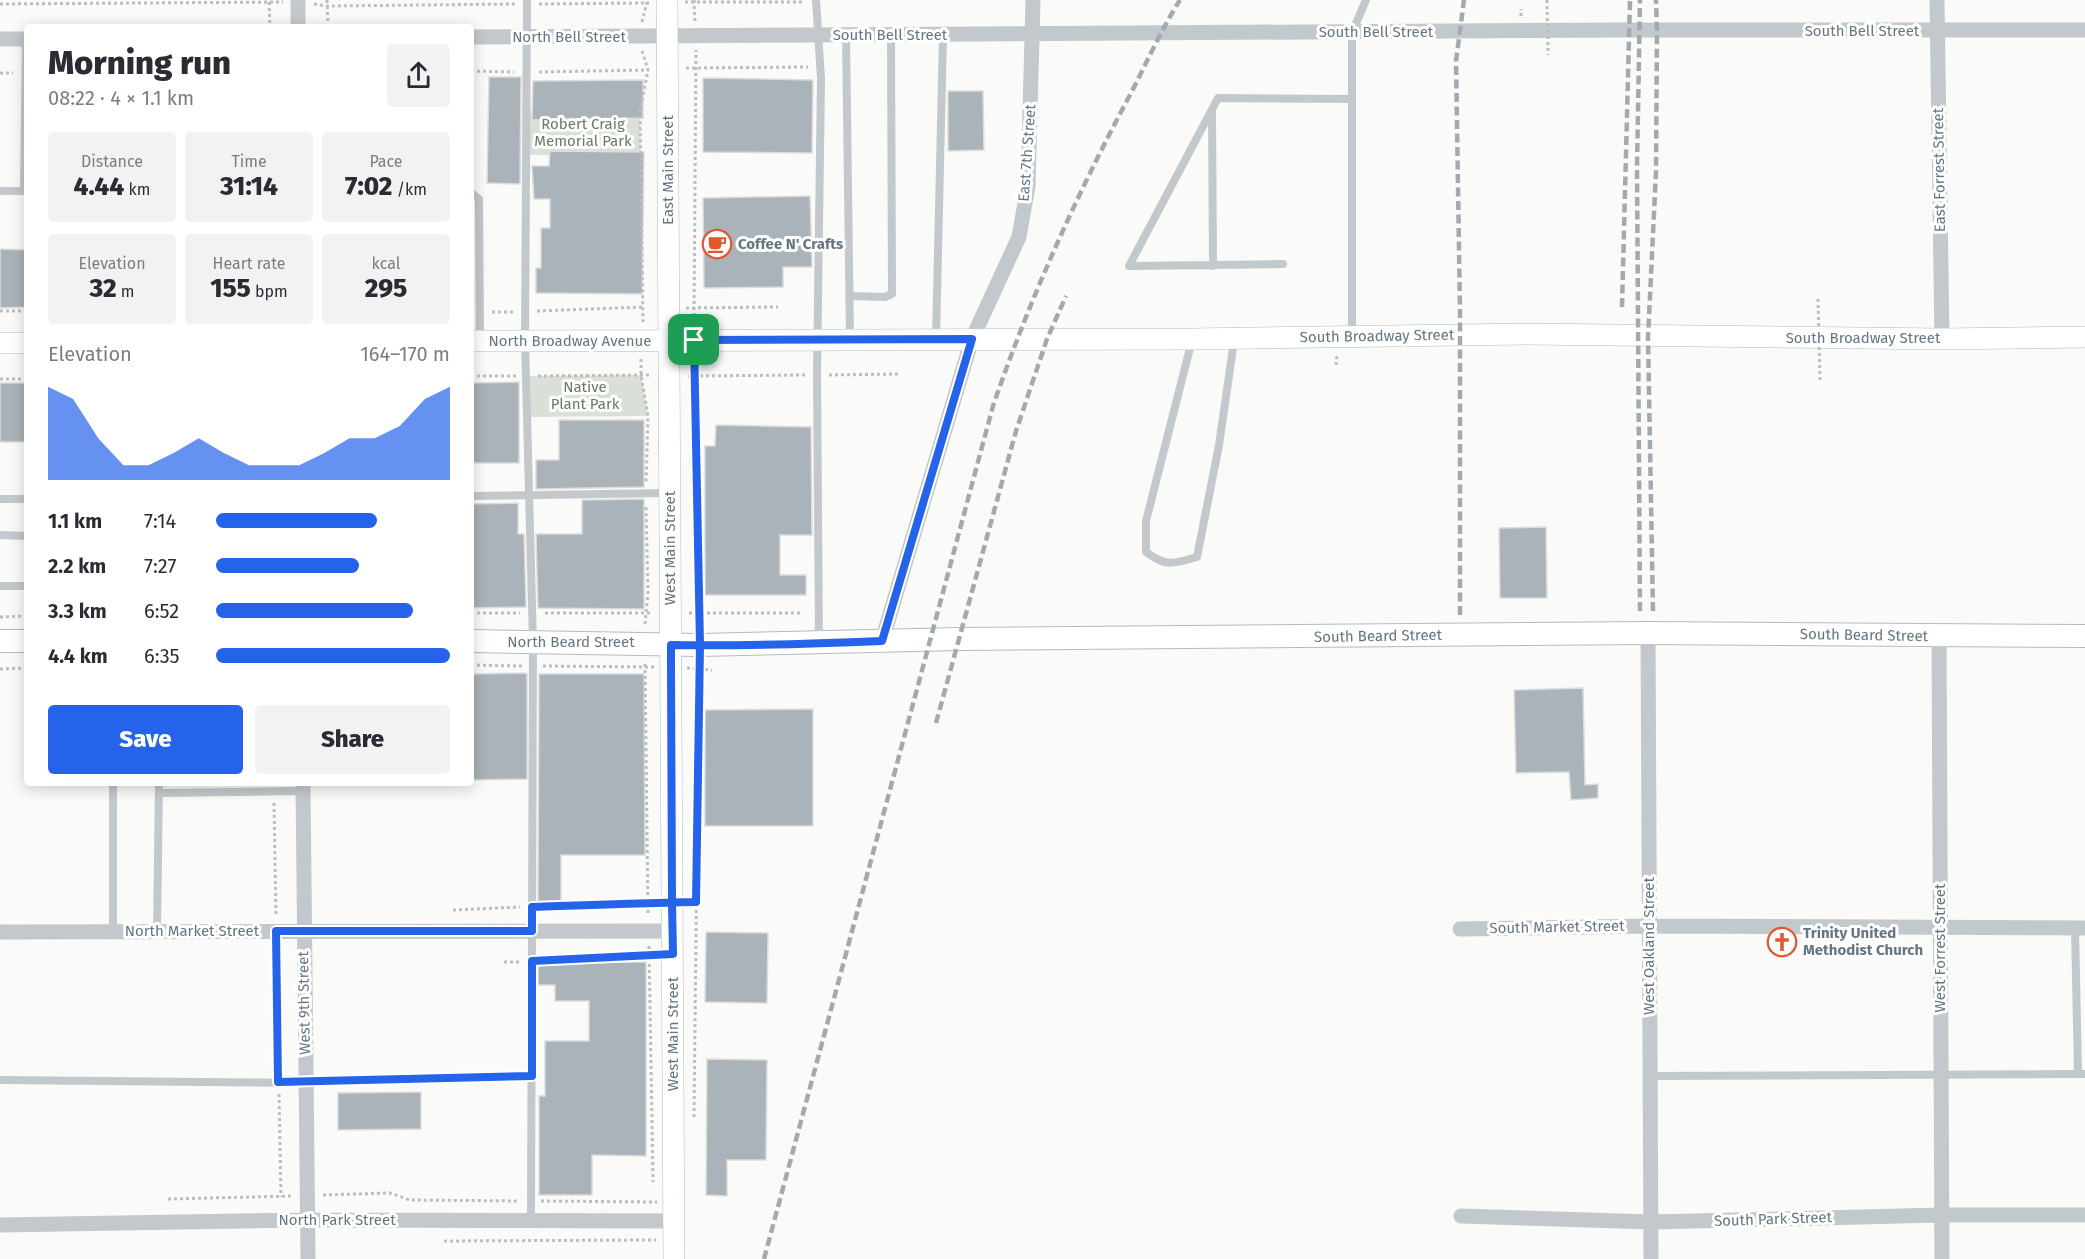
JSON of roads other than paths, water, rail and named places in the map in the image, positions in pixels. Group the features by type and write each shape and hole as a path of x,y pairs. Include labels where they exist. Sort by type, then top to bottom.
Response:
{"main road":[{"name":"South Beard Street","path":"671,656 700,645 882,641 1648,633 2085,636"},
{"path":"0,641 24,641"},
{"name":"North Beard Street","path":"474,641 645,643 671,656"}],"street":[{"name":"East 7th Street","path":"882,641 972,339 1019,237 1028,186 1033,0"},
{"name":"East Forrest Street","path":"1937,0 1942,339"},
{"path":"298,1 298,24"},
{"name":"East Main Street","path":"657,1 667,36 658,71 669,340"},
{"name":"South Bell Street","path":"667,36 1610,30 2085,30"},
{"name":"North Bell Street","path":"474,37 667,36"},
{"path":"0,39 24,39"},
{"name":"South Broadway Street","path":"669,340 1192,339 1538,334 1942,339 2085,337"},
{"name":"North Broadway Avenue","path":"476,341 669,340"},
{"name":"West Main Street","path":"665,1226 673,954 669,340"},
{"path":"0,344 24,343"},
{"name":"West Oakland Street","path":"1648,633 1651,1259"},
{"name":"West Forrest Street","path":"1938,636 1942,1259"},
{"name":"West 9th Street","path":"303,787 308,1259"},
{"name":"South Market Street","path":"1460,929 1649,926 2080,928"},
{"name":"North Market Street","path":"0,932 672,931"},
{"name":"South Park Street","path":"1461,1216 1651,1222 1941,1215 2085,1215"},
{"name":"North Park Street","path":"0,1224 531,1220 665,1226"}],"lane":[{"path":"1352,337 1352,33 1366,0"},
{"path":"816,1 821,79 819,643"},
{"path":"527,2 525,341 533,643 531,1220"},
{"path":"936,340 943,34"},
{"path":"846,35 850,341"},
{"path":"850,296 885,297 892,294 891,35"},
{"path":"1283,264 1129,266 1218,98 1352,99"},
{"path":"1212,109 1213,266"},
{"path":"0,191 24,191"},
{"path":"474,195 479,199 481,313 476,341"},
{"path":"1192,339 1146,522 1146,552 1160,562 1178,562 1197,557 1219,445 1235,338"},
{"path":"474,496 670,493"},
{"path":"0,499 24,499"},
{"path":"0,536 24,536"},
{"path":"0,586 24,586"},
{"path":"113,786 113,932"},
{"path":"157,932 159,786"},
{"path":"159,793 200,788 274,791 303,787"},
{"path":"1650,1076 2082,1074 2080,928"},
{"path":"0,1080 306,1083 532,1076"}],"railway":[{"path":"764,1259 993,406 1039,286 1073,208 1160,34 1180,0"},
{"path":"1460,615 1460,312 1456,61 1464,0"},
{"path":"1622,307 1630,0"},
{"path":"1640,0 1637,168 1640,611"},
{"path":"1653,611 1648,337 1656,172 1656,0"},
{"path":"936,723 1016,431 1047,339 1066,296"}],"place":[{"name":"Coffee N' Crafts","path":"717,244"},
{"name":"Trinity United Methodist Church","path":"1782,942"}],"park label":[{"name":"Robert Craig Memorial Park","path":"583,132"},
{"name":"Native Plant Park","path":"585,396"}]}
